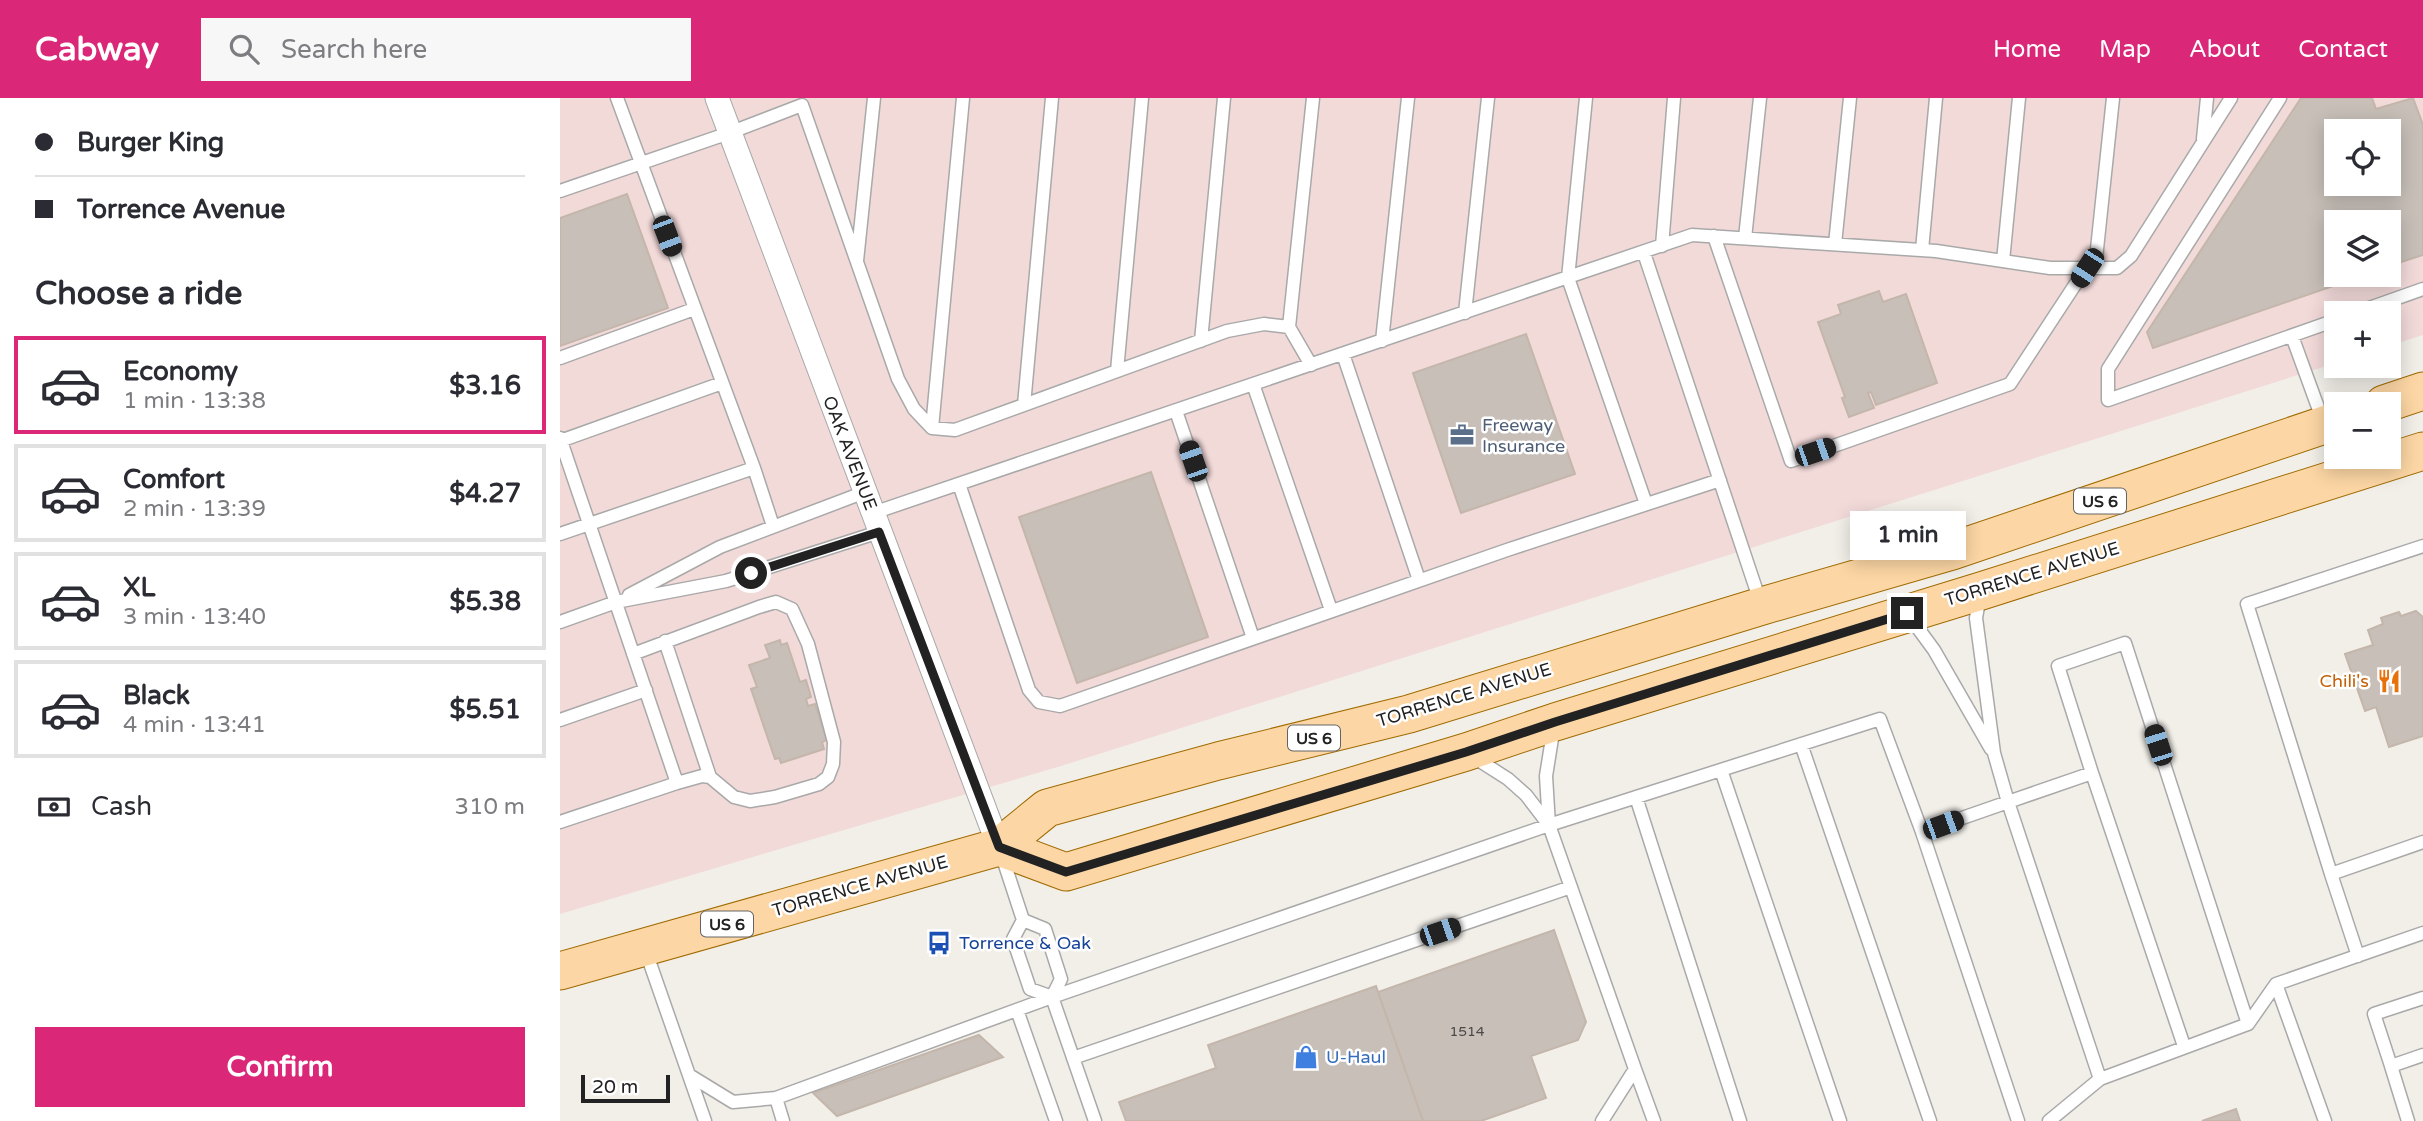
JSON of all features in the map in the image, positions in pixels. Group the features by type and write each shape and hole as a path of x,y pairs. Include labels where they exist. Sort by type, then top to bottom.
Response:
{"main road":[{"path":"2401,398 2423,391"},
{"name":"TORRENCE AVENUE","path":"560,971 999,847 1047,808 1218,761 1409,714 1952,551 2324,425"},
{"name":"TORRENCE AVENUE","path":"999,847 1066,872 1466,752 2423,451"}],"street":[{"name":"OAK AVENUE","path":"717,98 999,847"}],"lane":[{"path":"617,98 773,526"},
{"path":"857,265 874,98"},
{"path":"932,428 963,98"},
{"path":"1024,405 1052,98"},
{"path":"1117,372 1142,98"},
{"path":"1201,341 1224,98"},
{"path":"1311,365 1289,327 1313,98"},
{"path":"1382,341 1408,98"},
{"path":"1465,313 1488,98"},
{"path":"1586,98 1568,278 1646,504"},
{"path":"1661,246 1674,98"},
{"path":"1745,238 1760,98"},
{"path":"1835,244 1850,98"},
{"path":"1922,250 1936,98"},
{"path":"2003,261 2019,98"},
{"path":"1714,236 1791,461 2010,384 2091,268 2113,98"},
{"path":"2203,143 2207,98"},
{"path":"616,602 726,581 872,512 1692,235 1922,250 2050,268 2117,268 2131,256 2231,98"},
{"path":"2280,98 2108,369 2108,400 2324,324"},
{"path":"561,189 729,134 800,102 898,379 914,409 932,428 955,430 1227,331 1264,324 1289,327"},
{"path":"1644,253 1762,606"},
{"path":"2389,301 2423,289"},
{"path":"560,358 694,309"},
{"path":"2292,336 2324,409"},
{"path":"1343,354 1419,580"},
{"path":"677,783 560,440 722,383"},
{"path":"1254,384 1331,610"},
{"path":"1176,411 1253,638"},
{"path":"560,534 754,468"},
{"path":"959,484 1029,690 1039,702 1060,706 1331,610 1720,480"},
{"path":"560,622 616,602 720,547 773,526 872,512"},
{"path":"2358,956 2247,604 2423,546"},
{"path":"1981,591 1976,618 1994,753 2100,1079"},
{"path":"633,654 665,641 776,602 792,609 807,644 834,742 833,764 828,777 818,784 775,797 750,801 734,797 721,788 710,776 665,641"},
{"path":"1907,613 1934,650 1994,753"},
{"path":"2184,1046 2057,666 2125,643 2248,1024"},
{"path":"560,720 646,690"},
{"path":"689,1075 733,1102 776,1098 1052,997 1549,825 1880,719 1922,832 2018,1121"},
{"path":"1555,722 1546,776 1549,825 1654,1121"},
{"path":"1801,744 1930,1121"},
{"path":"1466,752 1508,779 1526,795 1549,825"},
{"path":"1721,770 1840,1121"},
{"path":"1922,832 2092,773"},
{"path":"560,822 677,783 710,776"},
{"path":"1636,797 1741,1121"},
{"path":"2331,874 2423,842"},
{"path":"999,847 1023,920 1013,939 1030,989 1052,997"},
{"path":"1073,1058 1571,887"},
{"path":"1023,920 1045,929 1061,979 1052,997 1095,1121"},
{"path":"2049,1121 2100,1079 2248,1024 2276,984 2423,933"},
{"path":"645,948 689,1075 700,1119"},
{"path":"2276,984 2325,1121"},
{"path":"2407,1121 2374,1014 2423,998"},
{"path":"1017,1010 1056,1121"},
{"path":"2391,1066 2423,1055"},
{"path":"1602,1121 1634,1069"},
{"path":"776,1098 783,1121"}],"shaded area":[{"path":"560,98 2423,98 2423,335 2401,342 2401,301 2324,301 2324,367 1061,766 560,914"}],"building":[{"path":"2301,98 2372,98 2376,109 2413,98 2423,125 2423,255 2401,262 2401,210 2324,210 2324,287 2330,287 2153,348 2147,332"},
{"path":"627,194 668,308 560,346 560,218"},
{"path":"1879,291 1883,302 1906,294 1937,383 1876,405 1871,392 1868,393 1874,408 1849,417 1842,398 1845,397 1818,322 1841,314 1838,305"},
{"path":"1526,334 1575,474 1461,513 1413,373"},
{"path":"1151,472 1208,637 1077,683 1019,517"},
{"name":"Chili's","path":"2416,611 2423,617 2423,736 2389,747 2376,707 2365,711 2345,654 2373,645 2368,630 2383,624 2381,618 2399,612 2401,616"},
{"path":"780,640 781,645 787,643 800,682 806,680 811,697 806,699 808,706 815,704 827,740 822,742 824,749 781,763 779,758 775,759 751,689 757,687 749,665 770,658 765,645"},
{"path":"1554,930 1586,1022 1578,1040 1531,1056 1546,1098 1481,1121 1423,1121 1378,992"},
{"name":"U-Haul","path":"1376,986 1423,1121 1126,1121 1119,1102 1216,1068 1208,1045"},
{"path":"979,1035 1003,1057 837,1116 813,1093"},
{"path":"2236,1109 2240,1121 2202,1121"}],"place":[{"name":"Freeway Insurance","path":"1462,435"},
{"name":"Chili's","path":"2389,681"},
{"name":"Torrence & Oak","path":"939,943"},
{"name":"U-Haul","path":"1306,1057"}],"route":[{"path":"751,573 879,532 999,847 1066,872 1466,752 1907,613"}]}
